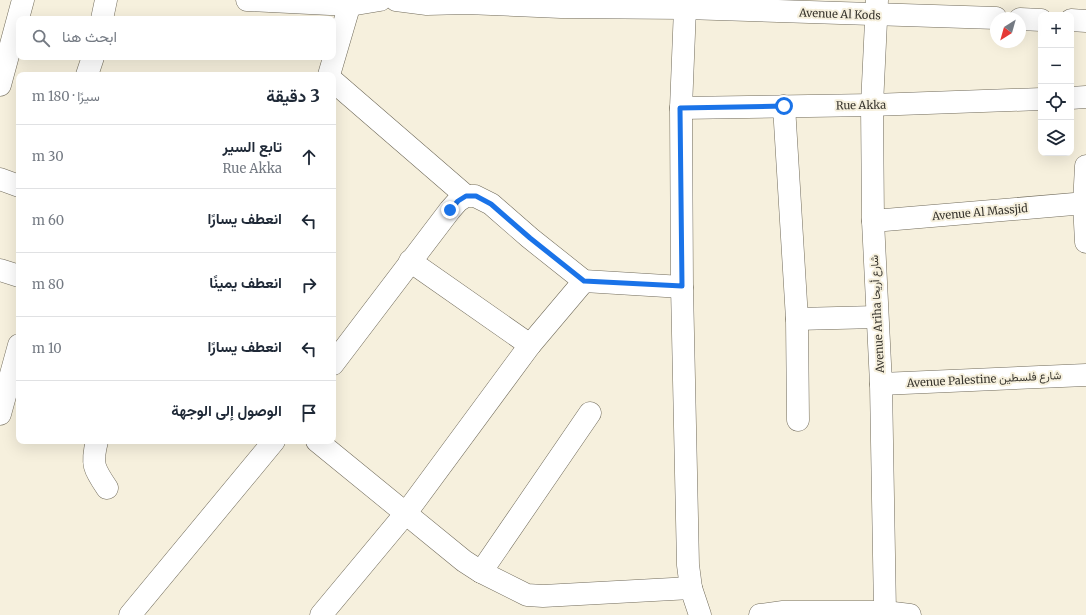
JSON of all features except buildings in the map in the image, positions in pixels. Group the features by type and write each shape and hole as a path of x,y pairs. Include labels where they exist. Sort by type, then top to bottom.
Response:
{"street":[{"path":"19,16 23,0"},
{"path":"103,16 106,0"},
{"path":"247,0 350,2 380,0"},
{"name":"Avenue Al Kods","path":"396,0 427,4 466,3 561,7 652,4 685,8 877,8 990,17"},
{"path":"336,51 350,2"},
{"path":"685,8 680,108 688,565 691,588 700,615"},
{"name":"Avenue Ariha شارع أريحا","path":"877,8 872,104 873,221 881,384 885,612"},
{"path":"1026,19 1038,20"},
{"path":"1074,20 1086,21"},
{"path":"0,85 16,26"},
{"path":"88,72 92,60"},
{"path":"330,72 333,60"},
{"path":"336,84 466,196"},
{"path":"1074,98 1086,97"},
{"name":"Rue Akka","path":"680,108 1038,99"},
{"path":"784,106 797,319 798,420"},
{"path":"1086,166 1086,242"},
{"path":"0,179 16,185"},
{"path":"336,360 450,210 458,201 466,196 476,196 491,204 530,238 584,281 682,286"},
{"name":"Avenue Al Massjid","path":"873,221 1085,204"},
{"path":"410,261 530,345"},
{"path":"0,270 16,275"},
{"path":"321,615 406,513 530,345 584,281"},
{"path":"797,319 877,317"},
{"path":"0,414 16,356"},
{"name":"Avenue Palestine شارع فلسطين","path":"881,384 1086,375"},
{"path":"481,572 590,413"},
{"path":"96,444 94,454 96,471 107,488"},
{"path":"130,615 272,444"},
{"path":"320,444 464,561 481,572 527,595 543,596 691,588"},
{"path":"760,615 784,612 885,612 910,615"}],"route":[{"path":"450,210 458,201 466,196 476,196 491,204 530,238 584,281 682,286 680,108 784,106"}]}
